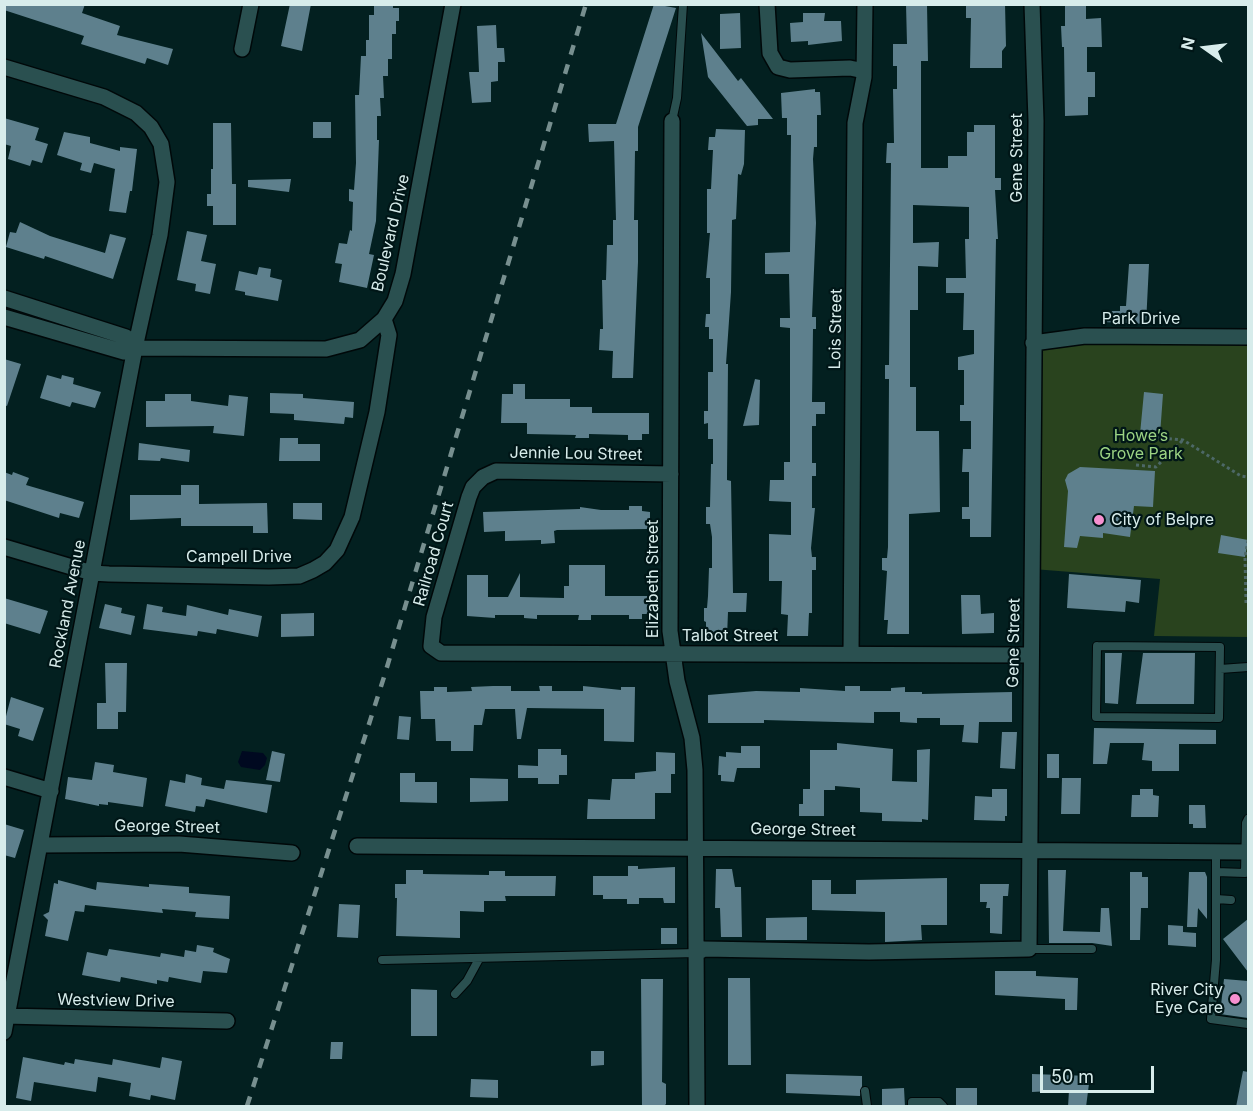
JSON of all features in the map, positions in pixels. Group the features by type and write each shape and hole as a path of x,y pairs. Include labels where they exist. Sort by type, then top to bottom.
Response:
{"street":[{"path":"242,49 251,4"},
{"name":"Boulevard Drive","path":"11,319 124,352 135,348 326,349 360,340 384,319 394,301 404,274 453,4"},
{"path":"767,4 770,53 778,67 790,70 850,68 864,71"},
{"name":"Lois Street","path":"851,654 855,123 864,71 865,4"},
{"name":"Gene Street","path":"1029,949 1036,121 1032,4"},
{"name":"Rockland Avenue","path":"4,67 104,97 136,113 151,127 162,144 167,182 160,235 135,348 4,1032"},
{"name":"Elizabeth Street","path":"672,121 670,631 692,738 696,848 697,1107"},
{"path":"4,298 126,337 135,348"},
{"name":"Campell Drive","path":"4,547 92,573 299,576 325,562 343,539 369,452 389,335 384,319"},
{"name":"Park Drive","path":"1033,343 1085,336 1248,337"},
{"name":"Jennie Lou Street","path":"483,477 496,471 671,474"},
{"name":"Railroad Court","path":"431,646 434,617 469,497 473,487 483,477"},
{"name":"Talbot Street","path":"431,646 441,653 1031,655"},
{"path":"4,777 51,792"},
{"name":"George Street","path":"41,845 179,844 292,853"},
{"name":"George Street","path":"357,846 1247,852"},
{"path":"697,954 704,949 869,952 1029,949"},
{"name":"Westview Drive","path":"6,1016 227,1021"}],"lane":[{"path":"672,121 677,98 683,4"},
{"path":"11,319 22,304"},
{"path":"1097,646 1220,647 1220,669 1220,718 1096,717 1097,646"},
{"path":"1220,669 1248,667"},
{"path":"1216,872 1245,873 1248,819"},
{"path":"1216,852 1216,960 1211,1019 1248,1024"},
{"path":"1216,899 1231,900"},
{"path":"1029,949 1092,950"},
{"path":"382,960 697,954"},
{"path":"454,994 467,981 479,959"},
{"path":"865,1091 867,1107"},
{"path":"912,1107 912,1102 939,1102 943,1107"}],"path":[{"path":"1139,436 1183,440 1241,476 1248,477"},
{"path":"1136,465 1156,467 1183,440"},
{"path":"1246,603 1245,557 1248,540"}],"green space":[{"name":"Howe’s Grove Park","path":"1248,337 1248,637 1154,636 1160,579 1033,569 1033,343"}],"water":[{"path":"242,751 263,753 267,758 265,765 260,770 241,767 238,762"}],"building":[{"path":"4,4 85,4 82,13 120,26 117,35 173,49 168,65 147,58 145,64 81,44 84,36 4,10"},
{"path":"290,4 311,4 302,51 281,46"},
{"path":"374,4 393,4 393,8 399,8 399,21 396,21 396,34 392,34 392,59 388,59 388,76 383,76 384,98 380,98 381,116 377,116 377,140 379,140 376,221 369,254 374,255 367,288 339,282 342,264 335,263 339,243 347,244 350,230 352,231 353,202 349,201 349,189 354,190 356,163 355,95 359,95 361,56 366,56 366,40 369,40 369,15 374,15"},
{"path":"654,4 676,8 638,127 638,151 635,151 634,220 638,220 638,262 633,378 612,378 613,351 599,350 600,329 603,329 602,280 606,280 607,245 613,245 613,220 616,220 614,141 589,142 588,124 616,124"},
{"path":"906,4 927,4 928,61 921,61 921,168 948,168 948,156 967,156 967,132 974,132 974,125 995,125 995,178 1001,178 1001,190 995,190 998,239 996,239 991,537 970,537 970,519 962,519 962,507 969,507 969,472 962,472 963,449 971,449 971,421 960,421 960,405 964,405 964,370 958,370 958,357 974,354 974,330 963,330 964,293 946,293 946,278 966,278 965,239 969,239 969,207 913,205 913,243 939,242 938,267 918,266 918,310 910,310 910,387 916,387 916,431 939,431 940,512 909,514 909,634 887,634 888,620 884,620 887,571 882,570 882,558 887,558 888,547 889,379 885,379 885,365 889,365 891,163 886,163 887,143 894,143 893,89 897,89 897,66 893,66 893,44 907,44"},
{"path":"966,4 1005,4 1006,46 1002,51 1002,68 970,68 971,18 966,18"},
{"path":"1065,4 1086,4 1086,19 1101,18 1102,47 1087,47 1087,72 1095,72 1095,97 1088,97 1088,115 1065,116 1064,47 1062,47 1061,26 1065,26"},
{"path":"740,13 741,48 720,49 720,14"},
{"path":"803,13 825,13 824,21 841,21 842,41 808,45 808,41 791,42 790,23 803,22"},
{"path":"496,25 497,48 504,48 505,62 498,62 498,81 491,82 491,102 472,103 469,72 479,72 477,26"},
{"path":"701,33 738,81 741,78 773,119 758,119 758,125 747,126 708,77"},
{"path":"815,89 815,92 820,92 821,115 817,115 817,147 814,147 813,159 816,223 812,317 816,317 816,329 813,329 812,402 825,402 825,414 816,414 816,426 812,426 812,463 816,463 816,476 812,476 812,508 815,508 811,548 812,557 816,557 816,570 812,570 812,613 809,613 808,636 787,636 788,615 781,614 782,581 769,581 769,534 791,535 791,502 769,501 770,480 784,480 784,462 790,462 790,328 780,327 780,318 790,318 789,274 765,274 765,253 790,252 791,135 787,135 787,118 782,118 781,93"},
{"path":"4,118 39,128 35,140 48,144 42,163 32,160 30,166 8,159 11,146 4,144"},
{"path":"313,122 331,122 331,138 313,138"},
{"path":"213,123 231,123 232,184 236,184 236,225 213,225 213,206 207,206 207,194 211,194 211,169 213,169"},
{"path":"716,129 745,130 744,164 741,175 738,174 736,219 732,220 731,292 726,364 728,364 727,480 731,481 733,593 747,593 746,612 728,612 727,637 706,637 706,622 704,621 709,568 712,568 712,537 710,524 706,524 706,507 710,507 711,464 713,464 713,439 708,439 708,423 704,424 704,411 708,411 708,372 713,372 713,339 709,339 709,327 705,327 706,314 710,314 710,278 706,278 710,233 707,233 707,189 711,189 713,150 708,150 709,137 715,137"},
{"path":"64,132 90,137 90,143 120,151 120,147 137,149 132,191 130,191 126,213 109,211 115,169 94,163 91,173 80,170 82,163 57,155"},
{"path":"291,179 289,192 248,187 248,180"},
{"path":"20,222 50,236 105,253 110,234 126,238 113,279 45,256 44,259 6,247 10,232 16,233"},
{"path":"187,231 207,235 201,261 216,264 210,294 195,291 196,284 177,280"},
{"path":"1129,264 1149,264 1146,324 1104,322 1104,311 1120,311 1120,306 1126,306"},
{"path":"259,267 271,269 270,277 282,280 278,301 245,295 245,292 235,290 239,271 257,275"},
{"path":"4,359 21,364 7,406 4,405"},
{"path":"47,375 61,379 62,375 74,378 73,384 101,392 95,408 72,402 70,407 40,398"},
{"path":"755,379 760,380 759,425 743,426"},
{"path":"513,384 525,384 525,399 570,399 570,407 592,407 592,413 649,413 649,434 642,434 642,440 628,440 628,435 589,434 589,438 575,438 576,435 527,434 527,423 501,423 502,394 513,394"},
{"path":"1144,392 1163,394 1160,435 1140,434"},
{"path":"270,393 303,394 303,398 354,402 353,418 345,417 344,424 294,420 294,414 270,413"},
{"path":"165,394 191,394 191,401 228,406 229,395 248,397 244,436 213,433 214,426 146,427 146,401 165,401"},
{"path":"280,438 298,438 298,444 320,444 320,461 279,461"},
{"path":"139,443 190,450 189,462 161,458 160,461 138,460"},
{"name":"City of Belpre","path":"1080,467 1155,471 1153,507 1134,506 1130,537 1103,533 1103,538 1080,536 1077,548 1064,547 1068,491 1065,480 1068,474"},
{"path":"4,472 12,475 13,472 29,478 26,485 84,502 79,518 60,513 59,518 4,500"},
{"path":"181,485 199,485 199,504 267,503 268,533 253,533 253,526 181,526 181,518 130,520 130,495 181,495"},
{"path":"293,503 322,503 322,520 293,519"},
{"path":"629,506 642,506 642,511 650,512 650,529 557,530 554,531 555,543 541,544 541,540 505,541 505,531 484,532 483,512 580,509 580,507 629,510"},
{"path":"1221,535 1248,540 1245,557 1218,553"},
{"path":"569,565 605,565 605,596 649,596 649,614 642,614 642,619 629,619 629,615 591,615 591,620 578,620 579,615 537,615 537,619 524,618 524,615 495,615 495,618 467,616 467,575 488,575 488,597 508,597 520,573 520,597 564,598 564,586 569,586"},
{"path":"1069,574 1141,580 1139,603 1126,601 1125,612 1067,608"},
{"path":"961,595 980,595 981,614 994,613 994,633 962,634"},
{"path":"4,598 48,611 40,634 4,623"},
{"path":"105,604 122,608 121,613 135,616 131,635 99,628"},
{"path":"147,604 163,607 162,612 186,616 187,605 228,615 229,609 262,616 258,637 217,629 216,634 198,631 197,636 143,629"},
{"path":"314,613 314,636 281,637 281,614"},
{"path":"1105,653 1122,653 1118,704 1105,703"},
{"path":"1143,653 1195,653 1194,704 1136,704"},
{"path":"105,663 127,663 126,712 118,712 118,729 97,729 97,703 106,703"},
{"path":"511,686 511,691 540,691 539,686 552,686 552,691 583,691 583,686 621,690 621,687 635,687 634,742 604,741 604,709 527,708 521,739 517,739 515,709 485,709 482,725 474,725 473,751 451,751 451,741 436,741 435,719 421,719 420,691 434,691 434,687 447,687 447,692 472,691 471,687"},
{"path":"845,686 860,686 860,691 891,691 891,688 905,687 905,692 922,692 922,694 1012,692 1012,722 979,722 978,743 962,742 964,725 940,725 940,718 917,718 917,723 900,722 900,712 874,712 874,723 764,720 764,723 708,723 708,695 756,691 800,692 800,688 845,691"},
{"path":"11,697 44,708 33,741 18,736 20,729 4,724"},
{"path":"399,716 411,717 409,740 397,739"},
{"path":"1094,728 1216,730 1216,744 1179,744 1179,771 1152,771 1152,761 1142,760 1144,743 1110,743 1107,764 1093,764"},
{"path":"1002,732 1017,732 1015,769 1000,768"},
{"path":"837,743 893,749 892,781 917,782 917,750 930,749 928,820 922,819 922,822 882,821 882,813 860,812 860,788 835,786 835,790 824,790 824,816 799,816 799,804 803,804 803,789 810,789 810,750 837,750"},
{"path":"741,746 760,746 760,768 737,768 734,782 721,781 721,775 718,775 719,756 726,757 726,752 741,753"},
{"path":"538,749 561,749 561,755 567,755 567,775 559,775 559,784 538,784 538,778 518,778 518,765 538,766"},
{"path":"272,751 285,754 280,782 266,780"},
{"path":"656,752 675,753 675,774 671,774 671,793 655,793 655,819 587,819 588,799 610,800 612,779 635,779 635,773 656,771"},
{"path":"1047,754 1059,754 1059,778 1047,778"},
{"path":"95,762 114,765 113,772 147,778 143,807 108,802 108,805 99,804 99,806 65,799 68,777 92,780"},
{"path":"400,773 415,773 415,782 437,782 437,803 400,802"},
{"path":"186,774 202,778 201,785 224,789 226,780 272,785 267,813 206,799 204,807 196,806 195,812 165,806 170,780 185,783"},
{"path":"470,778 508,779 508,801 470,802"},
{"path":"1062,778 1081,778 1080,814 1061,814"},
{"path":"992,789 1007,789 1005,821 974,820 975,796 992,797"},
{"path":"1140,789 1153,789 1153,795 1159,796 1158,817 1131,817 1132,795 1140,795"},
{"path":"1189,805 1205,805 1206,828 1193,828 1193,824 1189,824"},
{"path":"4,824 24,830 15,858 4,855"},
{"path":"628,866 638,866 638,869 675,867 675,903 664,903 663,898 639,898 639,904 627,904 627,899 603,899 603,895 593,895 593,876 628,876"},
{"path":"716,869 732,869 735,887 741,887 742,937 721,937 720,908 715,908"},
{"path":"406,870 423,870 423,874 489,875 489,871 505,871 505,876 556,876 555,896 505,896 506,901 484,901 484,912 460,911 460,938 396,936 395,884 406,884"},
{"path":"1048,870 1066,870 1063,931 1100,932 1101,908 1109,908 1112,946 1092,943 1049,943"},
{"path":"1130,872 1142,872 1142,877 1148,877 1148,908 1141,908 1140,940 1130,940"},
{"path":"1189,872 1205,872 1207,877 1207,919 1198,908 1197,927 1187,927"},
{"path":"947,878 947,925 921,925 922,940 885,942 885,912 812,910 812,880 831,880 831,894 856,894 856,880"},
{"path":"58,880 96,890 97,882 149,887 149,884 189,887 189,893 230,896 229,919 195,917 196,912 162,909 163,913 85,905 84,912 75,911 68,941 45,936 48,920 43,915 49,912 54,883 58,884"},
{"path":"980,884 1009,884 1008,896 1003,896 1002,934 990,933 990,908 986,908 987,902 980,902"},
{"path":"339,904 360,905 358,938 337,937"},
{"path":"807,917 807,940 766,940 766,918"},
{"path":"1248,919 1248,972 1223,939"},
{"path":"1168,925 1183,926 1183,932 1196,933 1196,947 1168,945"},
{"path":"661,928 677,928 677,944 661,944"},
{"path":"197,945 214,948 213,952 230,959 227,973 203,971 201,983 169,977 168,982 157,980 157,984 121,977 120,982 82,975 87,952 107,956 109,949 160,957 161,953 184,957 185,950 196,952"},
{"path":"995,971 1036,971 1036,976 1078,978 1077,1010 1065,1010 1065,999 995,995"},
{"path":"728,978 750,978 751,1065 728,1065"},
{"path":"641,979 663,979 662,1082 666,1084 666,1104 663,1107 642,1107"},
{"name":"River City Eye Care","path":"1224,979 1248,981 1248,1018 1220,1014"},
{"path":"411,989 437,990 437,1036 411,1036"},
{"path":"331,1042 343,1042 342,1059 330,1059"},
{"path":"591,1051 604,1051 604,1065 591,1066"},
{"path":"23,1057 64,1065 65,1062 74,1064 75,1059 112,1065 113,1059 160,1068 162,1057 182,1061 175,1100 151,1095 150,1100 129,1096 131,1083 98,1077 96,1092 34,1082 31,1101 16,1098"},
{"path":"1243,1071 1248,1072 1248,1107 1236,1107"},
{"path":"786,1074 862,1076 860,1096 786,1093"},
{"path":"1032,1074 1090,1076 1086,1107 1068,1107 1069,1090 1032,1092"},
{"path":"471,1079 498,1080 498,1098 470,1097"},
{"path":"904,1088 905,1107 882,1107 882,1089"},
{"path":"956,1088 977,1088 977,1107 956,1107"}],"railway":[{"path":"247,1106 384,677 586,4"}],"place":[{"name":"City of Belpre","path":"1099,520"},
{"name":"River City Eye Care","path":"1235,999"}]}
